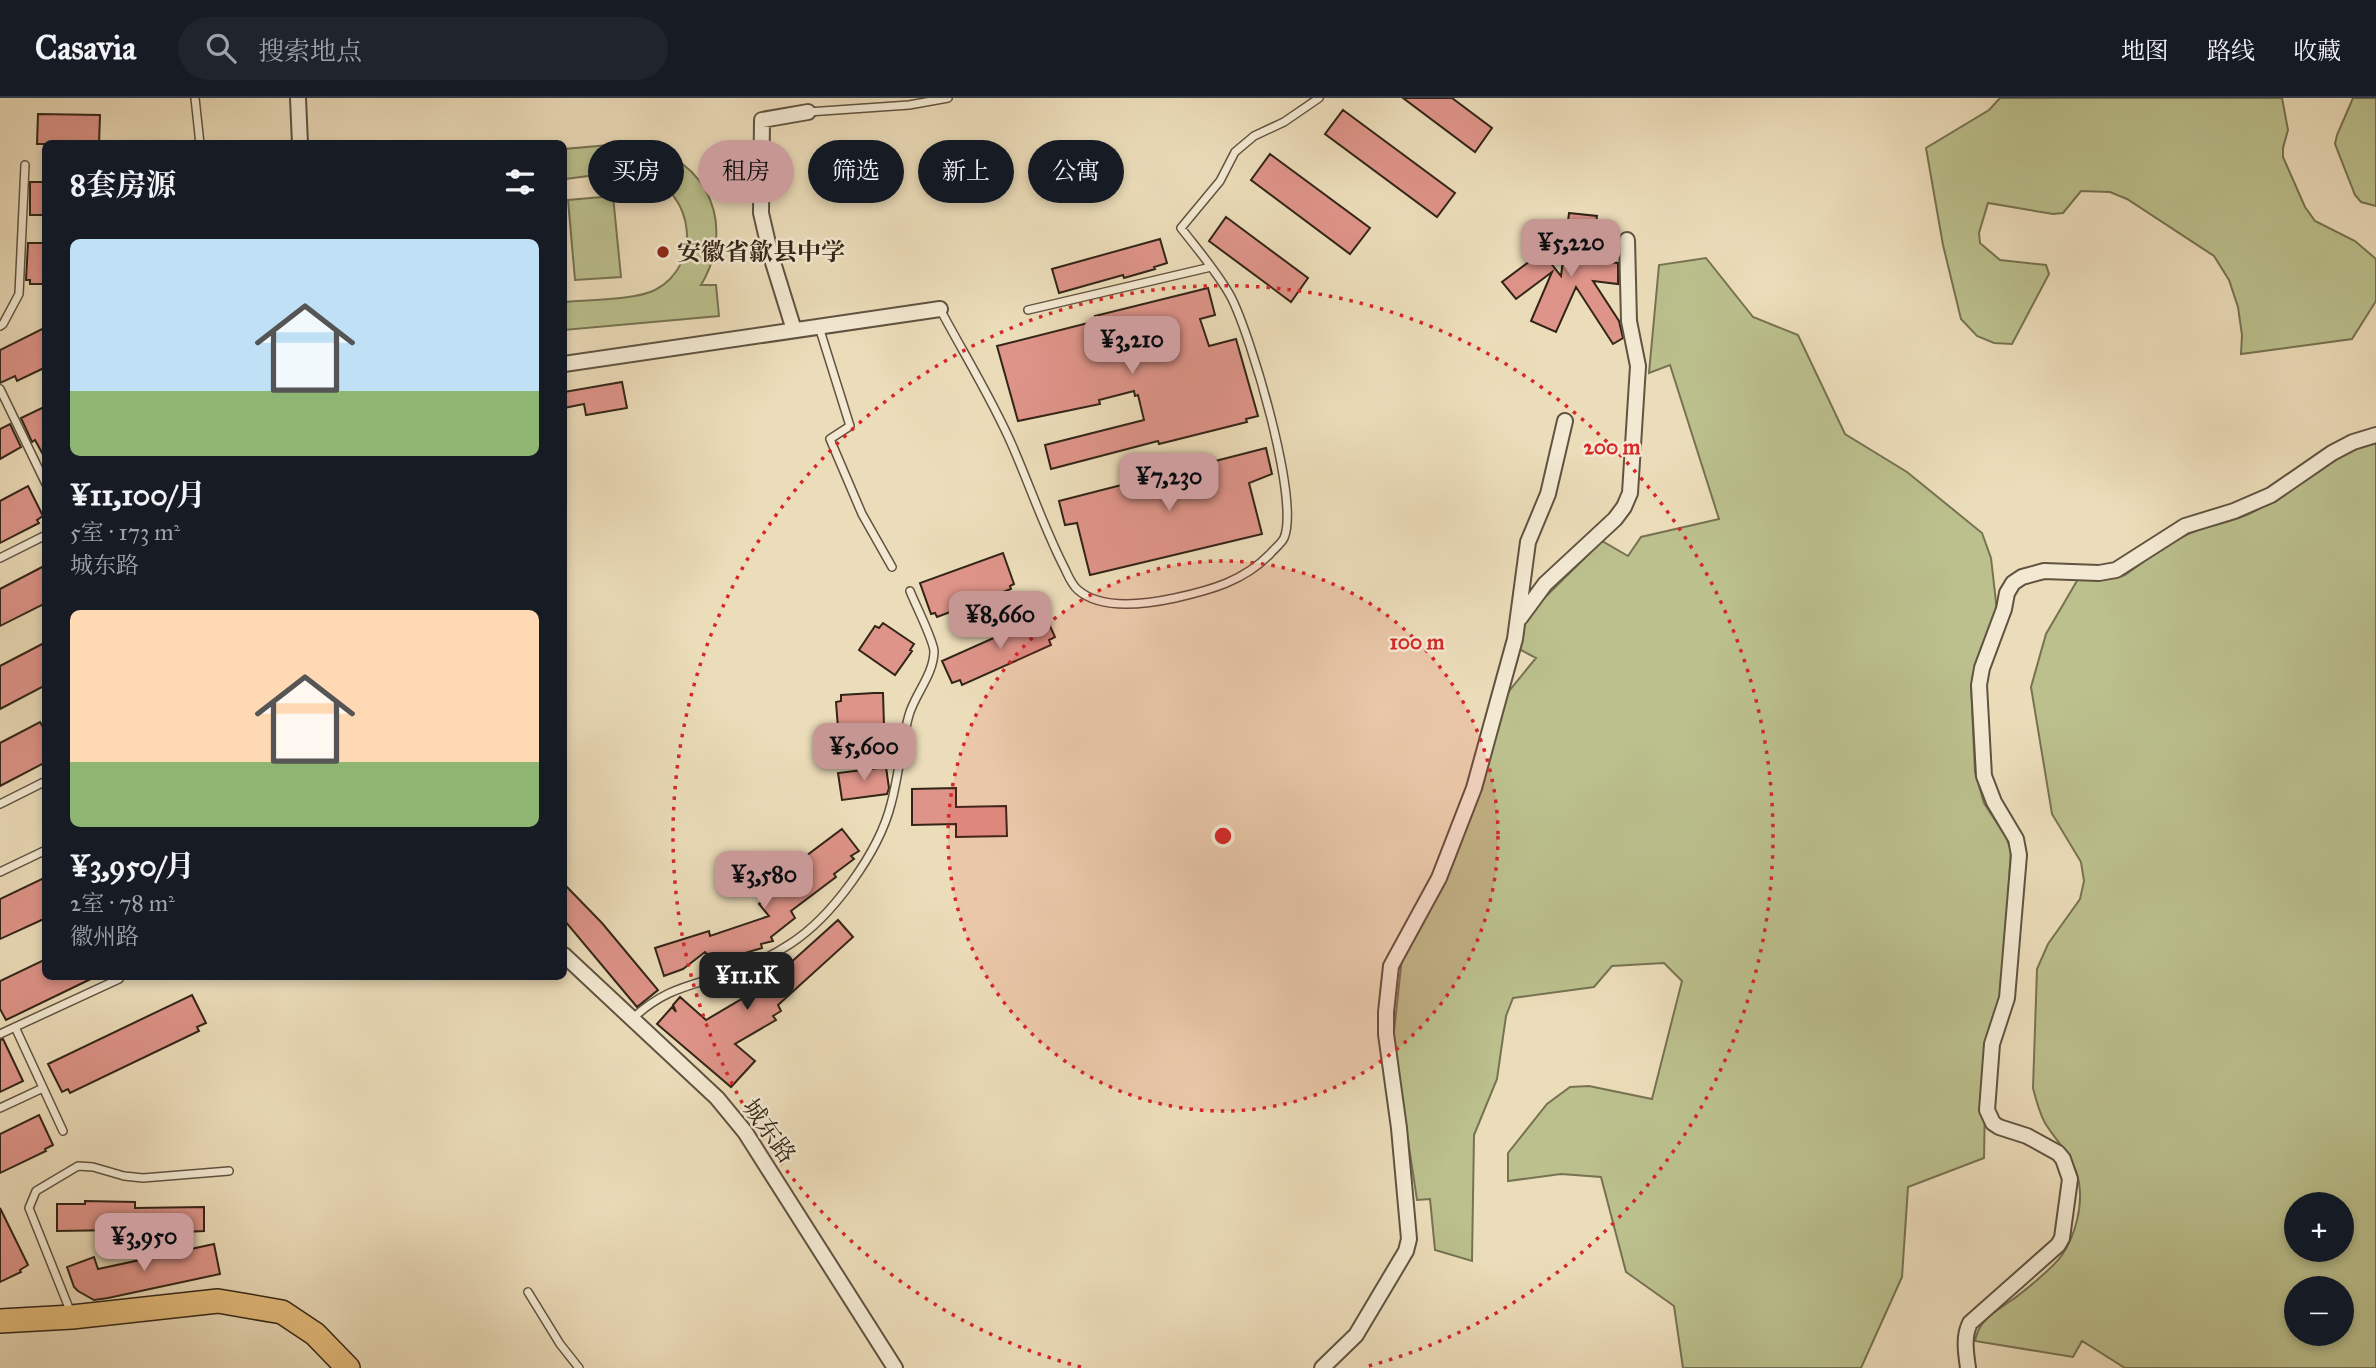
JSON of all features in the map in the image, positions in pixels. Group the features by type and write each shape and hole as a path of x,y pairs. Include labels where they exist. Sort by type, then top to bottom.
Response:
{"main road":[{"path":"0,1321 72,1317 218,1301 282,1312 316,1334 348,1368"}],"street":[{"path":"298,98 300,140"},
{"path":"794,330 761,213 762,120 808,112"},
{"path":"1517,623 1545,584 1615,519 1630,493 1638,366 1629,321 1627,240"},
{"path":"567,365 940,309"},
{"path":"1322,1368 1356,1335 1406,1251 1409,1239 1399,1128 1386,1034 1391,966 1429,898 1458,833 1474,788 1517,623 1528,542 1548,494 1565,421"},
{"path":"1968,1368 1965,1344 1966,1330 1970,1323 2058,1245 2062,1238 2070,1180 2058,1153 2027,1136 1999,1127 1993,1123 1987,1110 1992,1044 2007,998 2019,855 2016,839 1994,802 1984,776 1979,685 2007,593 2013,583 2032,573 2061,570 2099,573 2116,570 2185,526 2234,512 2271,495 2332,453 2376,435"},
{"name":"城东路","path":"567,958 717,1098 745,1132 895,1368"}],"lane":[{"path":"195,98 200,140"},
{"path":"808,112 909,105 948,98"},
{"path":"940,309 1011,443 1075,588 1083,594 1110,603 1123,604 1166,600 1204,592 1231,582 1256,568 1283,541 1288,514 1282,473 1257,365 1231,297 1181,228 1220,181 1235,152 1254,136 1284,122 1318,98"},
{"path":"0,326 8,317 19,294 25,165"},
{"path":"1028,310 1211,267"},
{"path":"818,327 850,426 830,439 862,514 892,567"},
{"path":"0,389 42,477"},
{"path":"0,558 42,537"},
{"path":"632,1019 663,995 677,988 730,973 771,956 807,933 836,905 881,834 894,794 910,712 932,662 934,649 910,591"},
{"path":"0,804 42,783"},
{"path":"0,872 42,852"},
{"path":"0,1034 117,980"},
{"path":"15,1027 63,1131"},
{"path":"0,1108 43,1088"},
{"path":"72,1317 29,1208 36,1191 78,1166 143,1178 229,1171"},
{"path":"528,1292 560,1344 579,1368"}],"green space":[{"path":"2000,98 2282,98 2288,130 2283,157 2305,207 2315,221 2355,241 2376,259 2376,301 2352,339 2241,354 2242,335 2238,307 2229,280 2214,256 2127,199 2110,192 2081,191 2063,213 2053,214 1988,203 1979,233 1980,243 2000,260 2046,265 2049,274 2012,344 1994,343 1977,336 1961,319 1943,245 1926,148 1989,110"},
{"path":"2353,98 2376,98 2376,206 2361,202 2355,195 2335,144"},
{"path":"588,147 588,176 567,179 567,149"},
{"path":"684,166 698,180 698,203 711,203 714,211 716,235 712,260 701,285 716,285 719,316 567,330 567,302 624,298 647,293 670,279 681,264 686,247 687,230 683,212 678,203 684,203"},
{"path":"588,198 588,203 614,203 621,277 575,280 568,200"},
{"path":"1706,258 1753,317 1798,335 1845,434 1907,472 1982,533 1991,558 1997,611 1971,685 1975,772 1984,803 2006,837 2011,850 2002,994 1986,1045 1984,1158 1908,1187 1902,1277 1861,1368 1683,1368 1674,1306 1626,1272 1601,1177 1561,1174 1508,1181 1508,1153 1547,1104 1570,1087 1589,1086 1652,1099 1682,981 1664,963 1612,966 1594,987 1513,998 1506,1016 1497,1079 1474,1135 1472,1261 1435,1250 1430,1199 1417,1200 1393,1041 1402,957 1430,909 1475,804 1497,721 1509,691 1536,658 1519,649 1524,618 1602,541 1628,556 1641,537 1719,519 1670,365 1649,373 1659,265"},
{"path":"2376,440 2376,1368 2125,1368 2082,1341 2073,1357 1975,1341 1988,1318 2037,1280 2062,1255 2074,1230 2080,1202 2079,1183 2074,1166 2045,1123 2033,1088 2037,969 2048,944 2080,899 2084,881 2081,862 2052,814 2031,687 2046,634 2078,579 2116,578 2125,575 2184,536 2255,511 2343,453"}],"building":[{"path":"1403,98 1452,98 1492,128 1475,152"},
{"path":"1343,110 1455,193 1437,217 1325,134"},
{"path":"38,114 100,115 99,140 42,140 42,144 37,144"},
{"path":"1270,154 1370,228 1350,254 1251,180"},
{"path":"30,182 42,182 42,215 30,215"},
{"path":"1569,213 1597,216 1591,260 1618,263 1618,284 1593,281 1619,321 1623,338 1613,344 1576,287 1556,332 1531,321 1552,272 1516,299 1502,282 1542,252 1561,276"},
{"path":"1226,217 1308,278 1291,302 1209,241"},
{"path":"1160,239 1167,263 1124,278 1123,275 1059,293 1052,269"},
{"path":"28,243 42,243 42,284 30,284 30,280 26,280"},
{"path":"1208,288 1215,315 1200,319 1209,346 1236,339 1258,416 1246,419 1247,422 1159,444 1158,441 1051,469 1045,445 1144,420 1138,395 1135,396 1134,391 1099,400 1100,404 1018,421 997,346 1096,321 1095,316"},
{"path":"42,329 42,369 17,381 15,376 0,383 0,350"},
{"path":"622,382 627,408 586,415 584,404 567,407 567,391"},
{"path":"42,408 42,453 35,440 32,442 21,418"},
{"path":"10,424 21,447 0,459 0,429"},
{"path":"1266,448 1272,474 1249,483 1262,534 1090,575 1077,523 1065,525 1059,501"},
{"path":"28,486 42,517 37,520 39,523 0,543 0,501"},
{"path":"1003,553 1014,584 1010,586 1011,589 937,617 935,613 931,614 920,583"},
{"path":"42,567 42,605 0,626 0,589"},
{"path":"1045,615 1055,637 1049,640 1051,645 962,685 960,680 952,683 942,661"},
{"path":"883,623 914,644 895,675 859,650 875,626 879,628"},
{"path":"42,644 42,687 0,709 0,666"},
{"path":"883,693 884,726 838,728 836,702 841,701 841,695"},
{"path":"40,722 42,764 0,786 0,743"},
{"path":"886,767 889,788 887,794 842,800 838,773"},
{"path":"956,788 956,807 1006,806 1007,836 956,837 956,824 912,825 912,789"},
{"path":"842,829 859,851 851,856 854,859 834,874 836,877 791,911 795,918 771,937 773,941 761,944 762,948 738,955 740,958 725,962 724,959 715,962 705,952 683,969 664,976 655,948 709,931 710,936 769,916 759,904 804,869 798,862"},
{"path":"42,879 42,920 0,939 0,899"},
{"path":"567,887 602,923 658,990 637,1007 567,924"},
{"path":"838,920 853,937 778,1005 781,1011 773,1016 776,1020 735,1044 755,1061 731,1087 657,1024 672,1007 676,1012 673,1005 680,997 706,1020 767,984"},
{"path":"42,961 42,980 89,980 6,1020 0,1009 0,981"},
{"path":"192,995 206,1023 197,1027 199,1031 70,1093 68,1089 62,1092 48,1064"},
{"path":"3,1039 23,1081 0,1092 0,1040"},
{"path":"39,1115 53,1145 0,1173 0,1134"},
{"path":"85,1201 135,1202 135,1208 204,1207 204,1231 57,1231 57,1204 85,1204"},
{"path":"0,1208 28,1265 20,1270 21,1272 0,1282"},
{"path":"214,1244 220,1274 108,1298 94,1300 78,1291 67,1267 94,1257 98,1269"}],"place":[{"name":"安徽省歙县中学","path":"663,252"}]}
